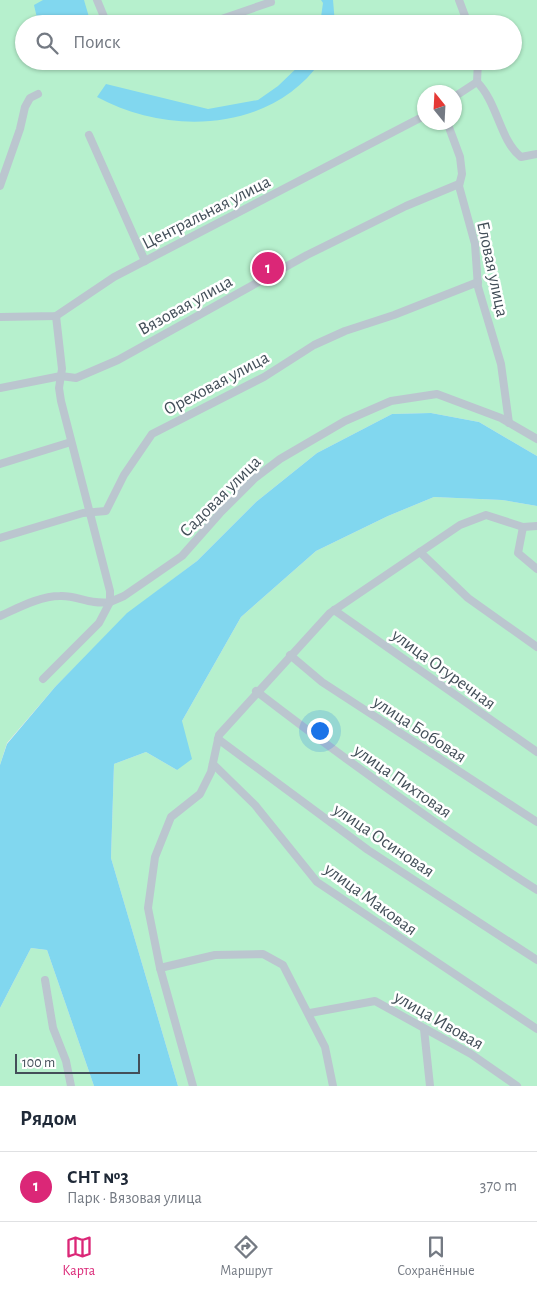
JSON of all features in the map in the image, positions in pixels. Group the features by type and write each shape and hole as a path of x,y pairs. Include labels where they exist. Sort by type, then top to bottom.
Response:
{"street":[{"path":"97,0 104,15"},
{"path":"460,0 465,15"},
{"path":"234,15 272,2"},
{"path":"477,70 476,82 494,107 514,151 521,157 537,154"},
{"path":"462,92 476,82"},
{"path":"0,186 20,129 25,108 30,98 38,94"},
{"name":"Центральная улица","path":"56,316 114,277 417,120"},
{"name":"Еловая улица","path":"450,130 460,158 462,174 459,184 475,244 478,282 501,364 509,423"},
{"path":"89,135 145,261"},
{"name":"Вязовая улица","path":"0,388 61,376 76,378 118,360 307,254 406,206 459,184"},
{"name":"Ореховая улица","path":"0,538 41,524 106,511 124,475 152,434 264,377 314,345 338,334 394,315 478,282"},
{"path":"0,317 56,316 61,376 60,401 110,591 110,602 99,623 42,679"},
{"name":"Садовая улица","path":"110,602 124,596 182,556 220,513 255,478 280,459 344,421 391,401 437,394 509,423 537,439"},
{"path":"0,464 71,442"},
{"path":"193,1086 160,968 148,908 155,857 172,817 200,794 213,764 218,735 290,655 334,610 460,525 486,515 523,527 537,526"},
{"path":"523,527 518,553 537,569"},
{"path":"420,552 468,598 537,647"},
{"path":"0,616 45,598 61,595 80,601 110,602"},
{"name":"улица Огуречная","path":"334,610 537,752"},
{"name":"улица Бобовая","path":"290,655 322,682 537,822"},
{"name":"улица Пихтовая","path":"256,692 325,744 460,840 537,890"},
{"name":"улица Осиновая","path":"218,739 368,850 537,960"},
{"name":"улица Маковая","path":"213,764 255,805 317,882 537,1029"},
{"path":"160,968 214,955 264,954 283,965 310,1013 325,1047 333,1086"},
{"path":"45,980 53,1028 66,1061 72,1086"},
{"name":"улица Ивовая","path":"310,1013 375,1001 471,1054 517,1086"},
{"path":"424,1029 430,1086"}],"green space":[{"path":"0,0 537,0 537,456 479,422 431,413 392,414 317,453 256,502 197,561 127,614 55,687 7,743 0,765"},
{"path":"434,497 502,500 537,506 537,1086 178,1086 111,858 114,764 146,752 177,770 182,721 241,617 316,551 388,516"},
{"path":"31,948 47,950 94,1086 0,1086 0,1008"}],"water":[{"path":"43,0 84,0 88,15 36,15 34,5"},
{"path":"321,0 333,0 334,15 321,15 323,3"},
{"path":"295,70 313,70 300,85 275,102 247,114 217,120 186,121 155,118 125,110 97,97 106,84 208,109 258,100 278,86"},
{"path":"431,413 479,422 537,456 537,506 502,500 434,497 388,516 316,551 241,617 182,721 192,759 177,770 146,752 114,764 111,858 178,1086 94,1086 47,950 31,948 0,1008 0,765 7,744 55,687 127,613 197,561 256,502 317,453 392,414"}],"place":[{"name":"СНТ №3","path":"268,268"}]}
